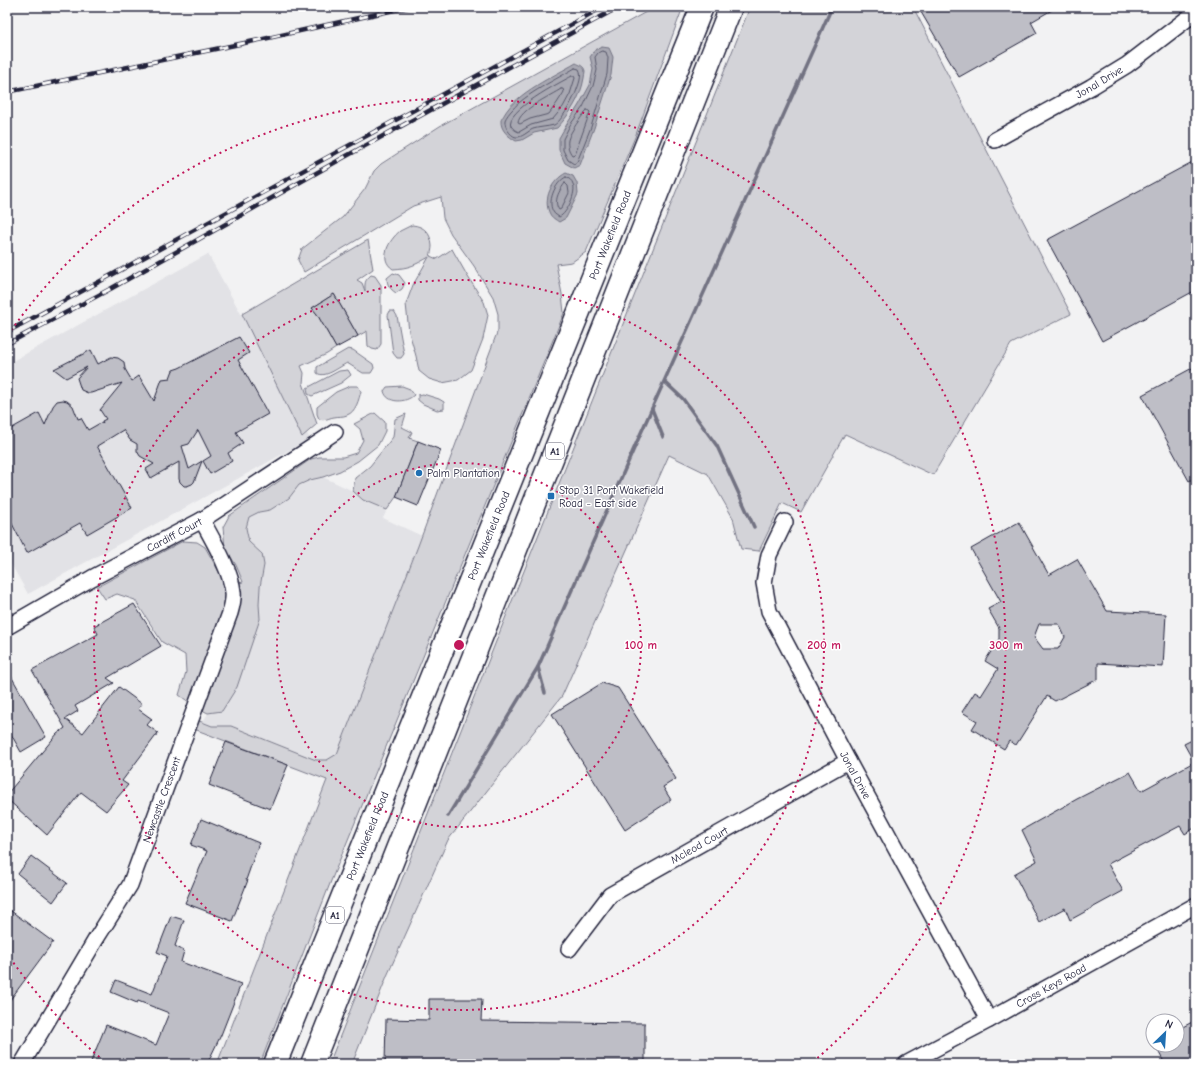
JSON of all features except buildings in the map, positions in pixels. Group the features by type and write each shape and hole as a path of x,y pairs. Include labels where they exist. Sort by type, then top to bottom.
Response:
{"highway":[{"name":"A1","path":"312,1064 731,8"},
{"name":"Port Wakefield Road","path":"275,1064 700,11"}],"street":[{"name":"Jonal Drive","path":"995,140 1128,65 1196,12"},
{"name":"Cardiff Court","path":"7,627 92,578 202,520 335,432"},
{"name":"Newcastle Crescent","path":"22,1064 96,939 130,885 230,613 234,594 232,585 224,562 202,520"},
{"name":"Jonal Drive","path":"785,522 769,555 764,583 769,611 848,761 989,1020"},
{"name":"Mcleod Court","path":"570,949 610,895 848,761"},
{"name":"Cross Keys Road","path":"906,1064 989,1020 1196,905"}],"shaded area":[{"path":"655,7 683,7 635,137 586,252 572,262 556,264 564,313 331,881 260,1064 217,1064 327,780 189,727 192,718 212,726 231,726 316,760 327,760 337,754 418,546 498,330 498,314 493,297 474,266 451,234 443,218 441,197 413,206 304,272 298,260 302,249 343,217 365,189 374,171 381,164 440,126"},
{"path":"750,7 913,7 1071,314 1011,344 933,475 845,434 801,512 782,503 759,551 741,549 733,518 708,474 669,455 562,696 448,840 387,976 352,1064 329,1064 512,601"},
{"path":"412,225 420,227 426,231 430,237 432,246 430,256 437,259 452,249 484,302 488,315 483,339 471,370 458,380 442,383 429,379 419,371 409,332 406,304 413,285 429,257 412,266 393,269 386,260 387,250 392,239 400,231"},
{"path":"368,240 373,269 357,280 362,283 365,291 365,282 371,275 375,276 381,285 381,344 377,350 368,346 367,331 358,336 334,294 312,308 317,314 336,348 327,354 301,366 304,373 303,383 317,424 302,437 242,314"},
{"path":"208,254 310,439 28,594 7,557 7,364"},
{"path":"393,273 399,275 405,283 402,289 396,293 389,287 387,280 387,278"},
{"path":"390,311 394,311 397,316 404,354 401,358 397,358 393,353 388,315"},
{"path":"348,349 353,350 373,364 374,368 371,373 363,373 347,363 328,374 324,375 317,373 317,367"},
{"path":"348,370 351,375 341,383 312,396 308,394 307,388 339,371"},
{"path":"350,386 358,386 361,391 357,405 353,411 344,416 325,420 319,419 317,407 336,392"},
{"path":"402,386 410,389 414,395 411,398 402,401 393,400 386,395 384,391 387,387"},
{"path":"423,394 444,402 444,409 437,410 423,404 418,400 418,395"},
{"path":"375,413 385,422 385,431 378,445 358,461 340,471 299,485 289,498 270,510 259,512 249,517 246,528 249,542 262,554 264,565 260,587 260,619 237,687 222,711 208,713 196,707 179,695 186,672 185,655 162,642 135,600 117,594 105,599 97,587 183,541 197,542 205,547 227,586 243,582 236,565 225,548 223,527 229,516 311,459 319,457 343,457 356,453 363,440 360,429 354,424"},
{"path":"406,414 402,427 412,432 409,438 418,441 396,497 387,510 363,500 353,491 355,478 370,466 393,437 395,419"},
{"path":"323,477 353,491 363,500 387,510 383,518 422,536 337,755 327,760 316,760 231,726 212,726 203,722 208,713 222,711 260,619 260,587 264,565 262,554 249,542 246,528 249,517 259,512 270,510 289,498 299,485 310,480"}],"water":[{"path":"602,47 609,48 613,57 611,75 580,165 574,168 565,163 559,150 559,138 590,85 593,69 590,57 595,50"},
{"path":"576,63 583,67 585,71 583,85 574,105 557,128 534,133 522,140 516,141 503,130 501,120 517,99 526,92"},
{"path":"566,173 573,176 577,183 578,194 566,218 559,222 550,214 547,202 550,190 556,180"}],"waterway":[{"path":"448,816 538,667 636,444 832,7"},
{"path":"665,382 683,399 717,446 754,527"},
{"path":"652,409 663,437"},
{"path":"538,667 545,693"}],"railway":[{"path":"7,92 259,40 408,7"},
{"path":"7,332 603,7"},
{"path":"7,344 112,288 341,159 619,7"}],"place":[{"name":"Palm Plantation","path":"419,473"},
{"name":"Stop 31 Port Wakefield Road - East side","path":"551,496"}]}
